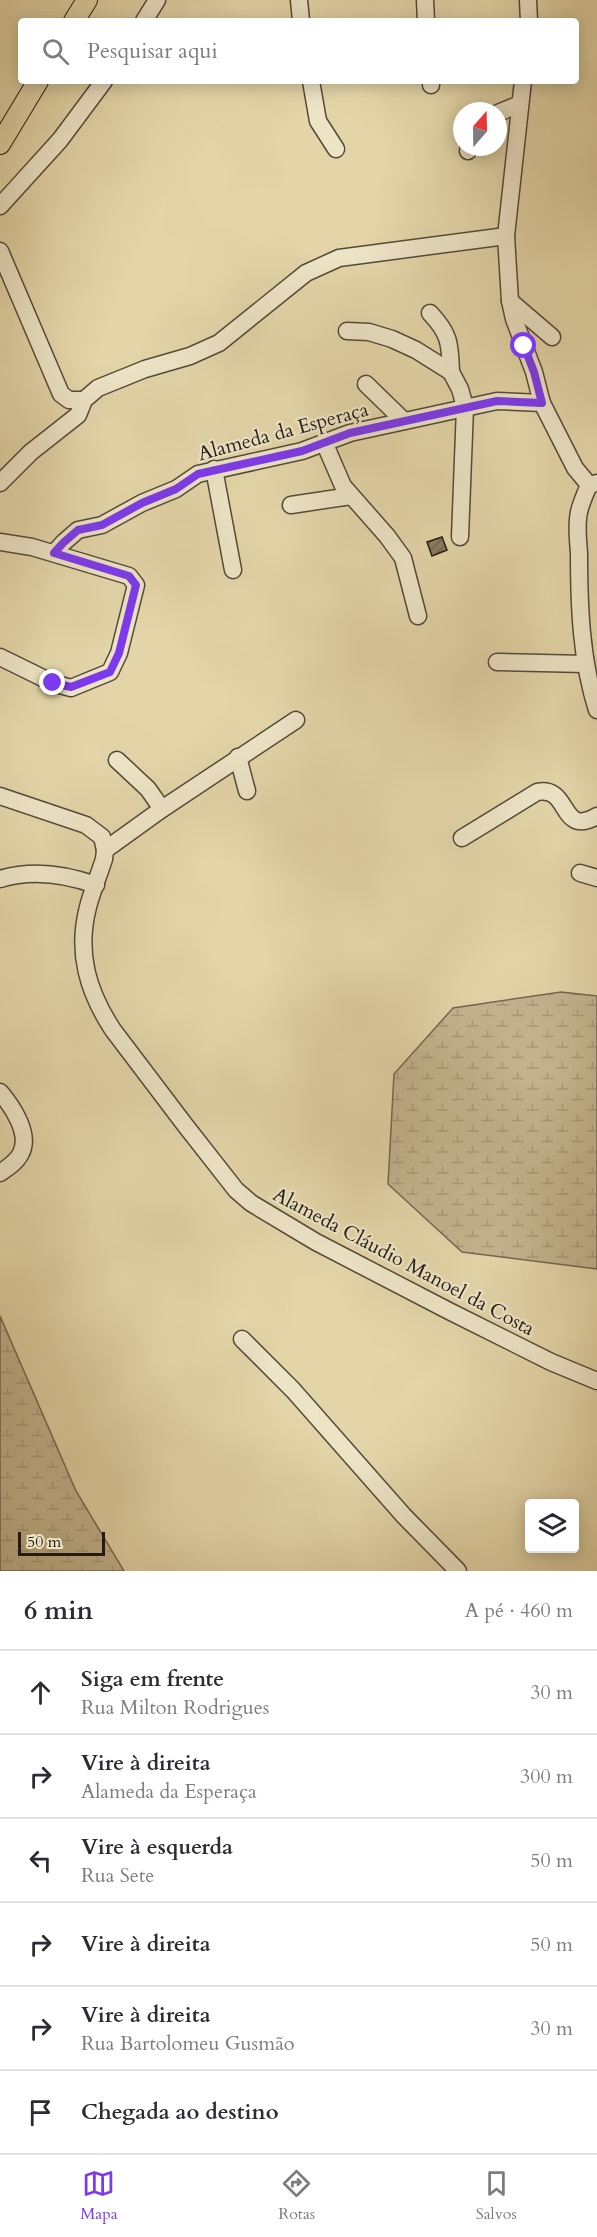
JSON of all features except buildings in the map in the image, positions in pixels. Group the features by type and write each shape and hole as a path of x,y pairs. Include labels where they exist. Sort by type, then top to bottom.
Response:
{"main road":[{"path":"76,18 87,0"},
{"path":"0,144 36,84"}],"street":[{"path":"146,18 157,0"},
{"path":"299,0 302,18"},
{"path":"425,0 426,18"},
{"path":"528,0 529,18"},
{"path":"0,206 60,141 102,84"},
{"path":"312,84 318,121 336,149"},
{"path":"523,84 506,236 510,301 542,403 575,468 593,484 579,512 578,588 585,664 597,710"},
{"path":"507,109 520,104"},
{"path":"0,483 4,476 31,452 78,415 84,400 98,388 145,369 190,356 219,343 306,273 339,258 506,236"},
{"path":"0,251 61,394 69,400 84,400"},
{"path":"510,301 552,337"},
{"path":"430,313 442,326 448,338 451,372 460,389 465,407 460,537"},
{"path":"347,331 369,332 385,337 416,350 451,372"},
{"path":"366,384 404,421"},
{"name":"Alameda da Esperaça","path":"54,553 78,530 102,525 142,503 176,489 198,474 214,469 302,451 350,433 465,407 497,401 542,403"},
{"path":"324,442 334,468 351,496 387,536 403,558 418,616"},
{"path":"214,469 232,570"},
{"path":"291,505 351,496"},
{"path":"0,542 32,547 129,576 136,585 119,653 110,672 71,687 53,683 0,657"},
{"path":"497,663 585,664"},
{"path":"0,796 86,825 104,843 162,809 296,720"},
{"path":"238,757 247,791"},
{"path":"117,760 148,789 162,809"},
{"path":"462,838 537,792 544,790 556,795 575,821 586,822 597,816"},
{"name":"Alameda Cláudio Manoel da Costa","path":"104,843 96,885 85,921 85,968 90,989 99,1009 185,1125 241,1194 263,1211 316,1242 551,1362 597,1381"},
{"path":"0,879 50,873 96,885"},
{"path":"580,873 597,878"},
{"path":"0,1092 16,1117 22,1134 23,1148 14,1163 0,1173"},
{"path":"242,1339 293,1390 404,1515 458,1571"}],"green space":[{"path":"561,992 597,996 597,1269 462,1252 388,1184 394,1074 453,1008"},
{"path":"0,1316 76,1491 124,1571 0,1571"}],"route":[{"path":"53,683 71,687 110,672 119,653 136,585 129,576 54,553 78,530 102,525 142,503 176,489 198,474 214,469 302,451 350,433 497,401 542,403 524,346"}]}
